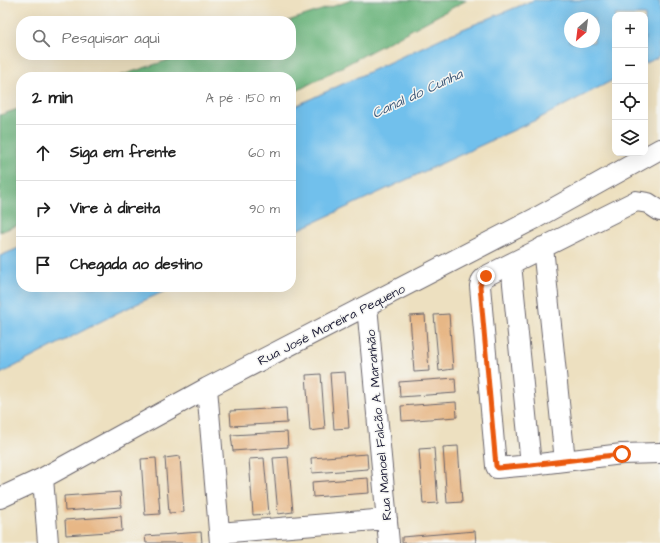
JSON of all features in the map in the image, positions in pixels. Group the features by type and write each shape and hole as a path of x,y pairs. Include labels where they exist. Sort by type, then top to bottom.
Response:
{"street":[{"name":"Rua José Moreira Pequeno","path":"0,498 43,478 208,388 536,218 660,149"},
{"path":"660,211 648,203 636,201 486,276 482,280 480,286 496,466 498,468 622,454 660,453"},
{"path":"543,247 565,461"},
{"path":"511,264 531,465"},
{"name":"Rua Manoel Falcão A. Maranhão","path":"367,306 389,543"},
{"path":"208,388 219,538 386,519"},
{"path":"43,478 48,543"}],"green space":[{"path":"352,0 467,0 296,91 296,72 131,72 169,60 296,60 296,18"},
{"path":"16,110 16,226 0,232 0,115"}],"water":[{"name":"Canal do Cunha","path":"534,0 660,0 660,56 648,62 648,12 612,12 612,81 538,119 296,231 296,106 446,36"},
{"path":"16,249 16,292 163,292 119,312 0,374 0,256"}],"building":[{"path":"449,314 453,369 439,371 434,315"},
{"path":"425,315 429,371 414,372 410,316"},
{"path":"345,372 349,428 334,429 330,373"},
{"path":"321,374 325,429 310,431 306,375"},
{"path":"455,378 456,393 400,397 399,382"},
{"path":"456,402 457,417 402,421 401,406"},
{"path":"286,408 287,423 231,426 230,411"},
{"path":"287,432 288,447 233,451 231,435"},
{"path":"458,446 462,502 447,503 443,447"},
{"path":"434,448 438,503 423,504 419,449"},
{"path":"367,454 368,469 312,473 311,458"},
{"path":"180,456 184,512 169,513 165,458"},
{"path":"288,457 293,512 278,514 273,458"},
{"path":"156,458 160,514 145,515 141,459"},
{"path":"264,458 269,514 253,515 249,459"},
{"path":"368,478 369,493 313,497 312,482"},
{"path":"120,492 121,507 65,511 64,496"},
{"path":"121,516 122,531 66,535 65,520"},
{"path":"475,531 476,543 402,543 402,537"},
{"path":"201,532 202,543 146,543 145,536"}],"route":[{"path":"486,276 482,280 480,286 497,468 622,454"}]}
